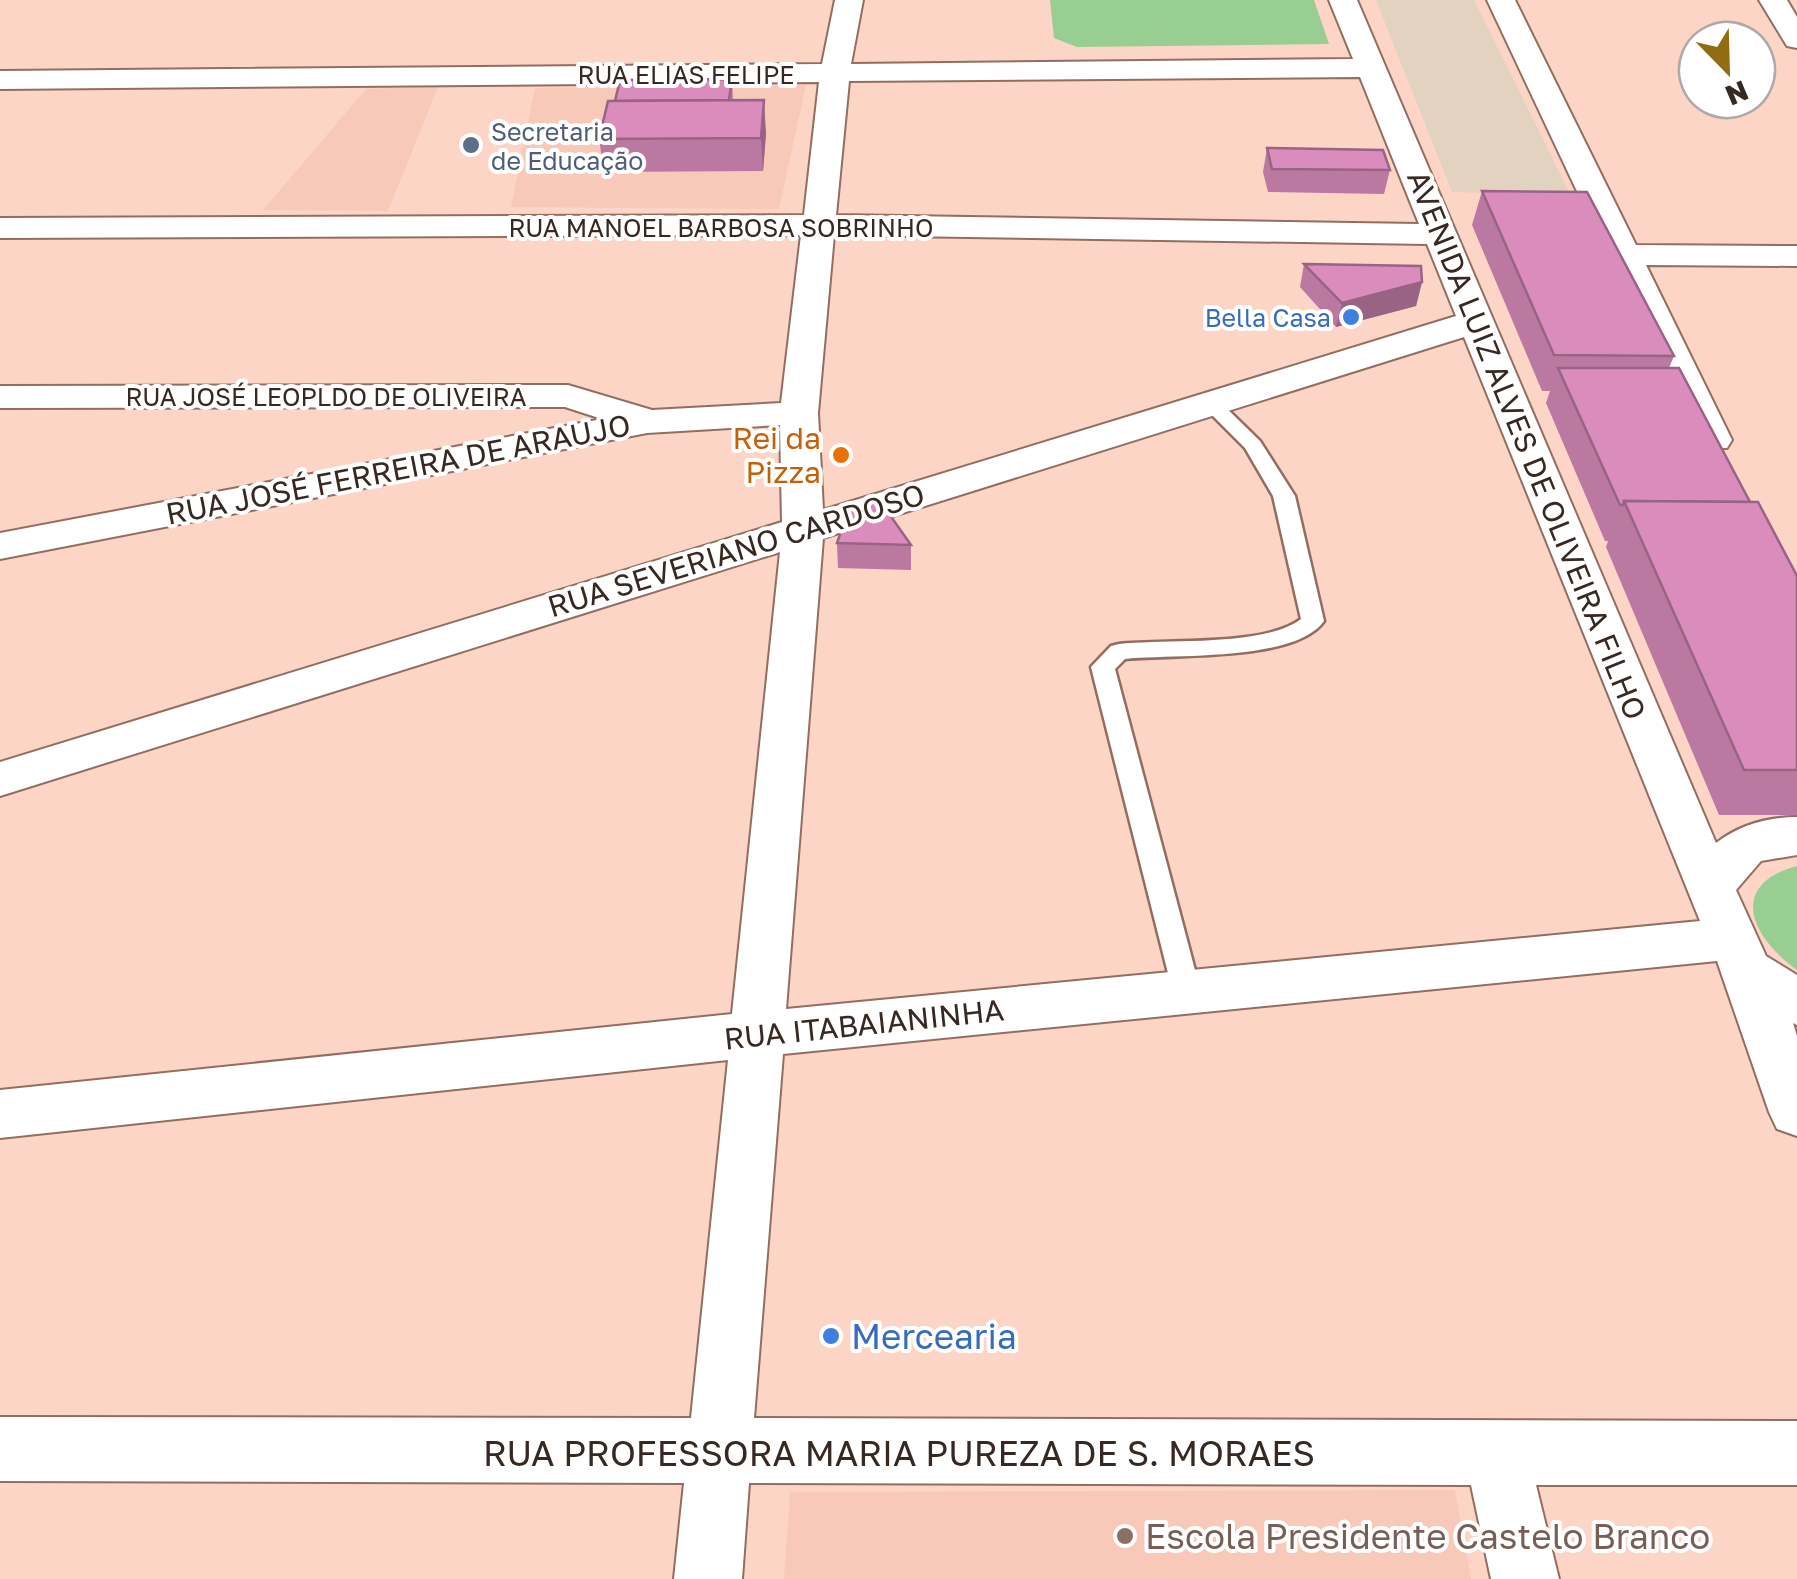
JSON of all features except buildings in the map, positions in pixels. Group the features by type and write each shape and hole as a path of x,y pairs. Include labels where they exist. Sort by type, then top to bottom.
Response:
{"street":[{"path":"708,1579 803,529 799,413 822,226 835,72 849,0"},
{"name":"AVENIDA LUIZ ALVES DE OLIVEIRA FILHO","path":"1343,0 1446,222 1472,323 1738,954"},
{"path":"1501,0 1724,464"},
{"path":"1773,0 1797,40"},
{"name":"RUA ELIAS FELIPE","path":"0,80 1372,68"},
{"path":"1570,210 1621,247 1797,256"},
{"name":"RUA MANOEL BARBOSA SOBRINHO","path":"0,228 1446,222"},
{"name":"RUA SEVERIANO CARDOSO","path":"0,779 1472,323"},
{"name":"RUA JOSÉ LEOPLDO DE OLIVEIRA","path":"0,397 568,396 647,422"},
{"name":"RUA JOSÉ FERREIRA DE ARAUJO","path":"0,546 647,422 799,413"},
{"path":"1711,890 1723,862 1750,842 1797,836"},
{"path":"1738,954 1797,1003"},
{"path":"1738,954 1797,1112"},
{"name":"RUA ITABAIANINHA","path":"0,1114 1186,990 1738,954"},
{"name":"RUA PROFESSORA MARIA PUREZA DE S. MORAES","path":"0,1449 1797,1453"},
{"path":"1497,1455 1525,1579"}],"lane":[{"path":"1186,990 1103,667 1119,652 1278,639 1304,631 1313,621 1284,496 1253,446 1210,403"}],"shaded area":[{"path":"1376,0 1474,0 1571,196 1452,192"},
{"path":"806,85 779,209 511,207 535,88"},
{"path":"438,87 388,211 263,210 366,89"},
{"name":"Escola Presidente Castelo Branco","path":"1455,1490 1471,1579 784,1579 790,1492"}],"green space":[{"path":"1050,0 1314,0 1329,44 1077,47 1054,38"},
{"path":"1797,866 1797,970 1758,928 1754,899 1761,886 1775,875"}],"place":[{"name":"Secretaria de Educação","path":"471,145"},
{"name":"Bella Casa","path":"1351,317"},
{"name":"Rei da Pizza","path":"841,455"},
{"name":"Mercearia","path":"831,1336"},
{"name":"Escola Presidente Castelo Branco","path":"1125,1536"}]}
